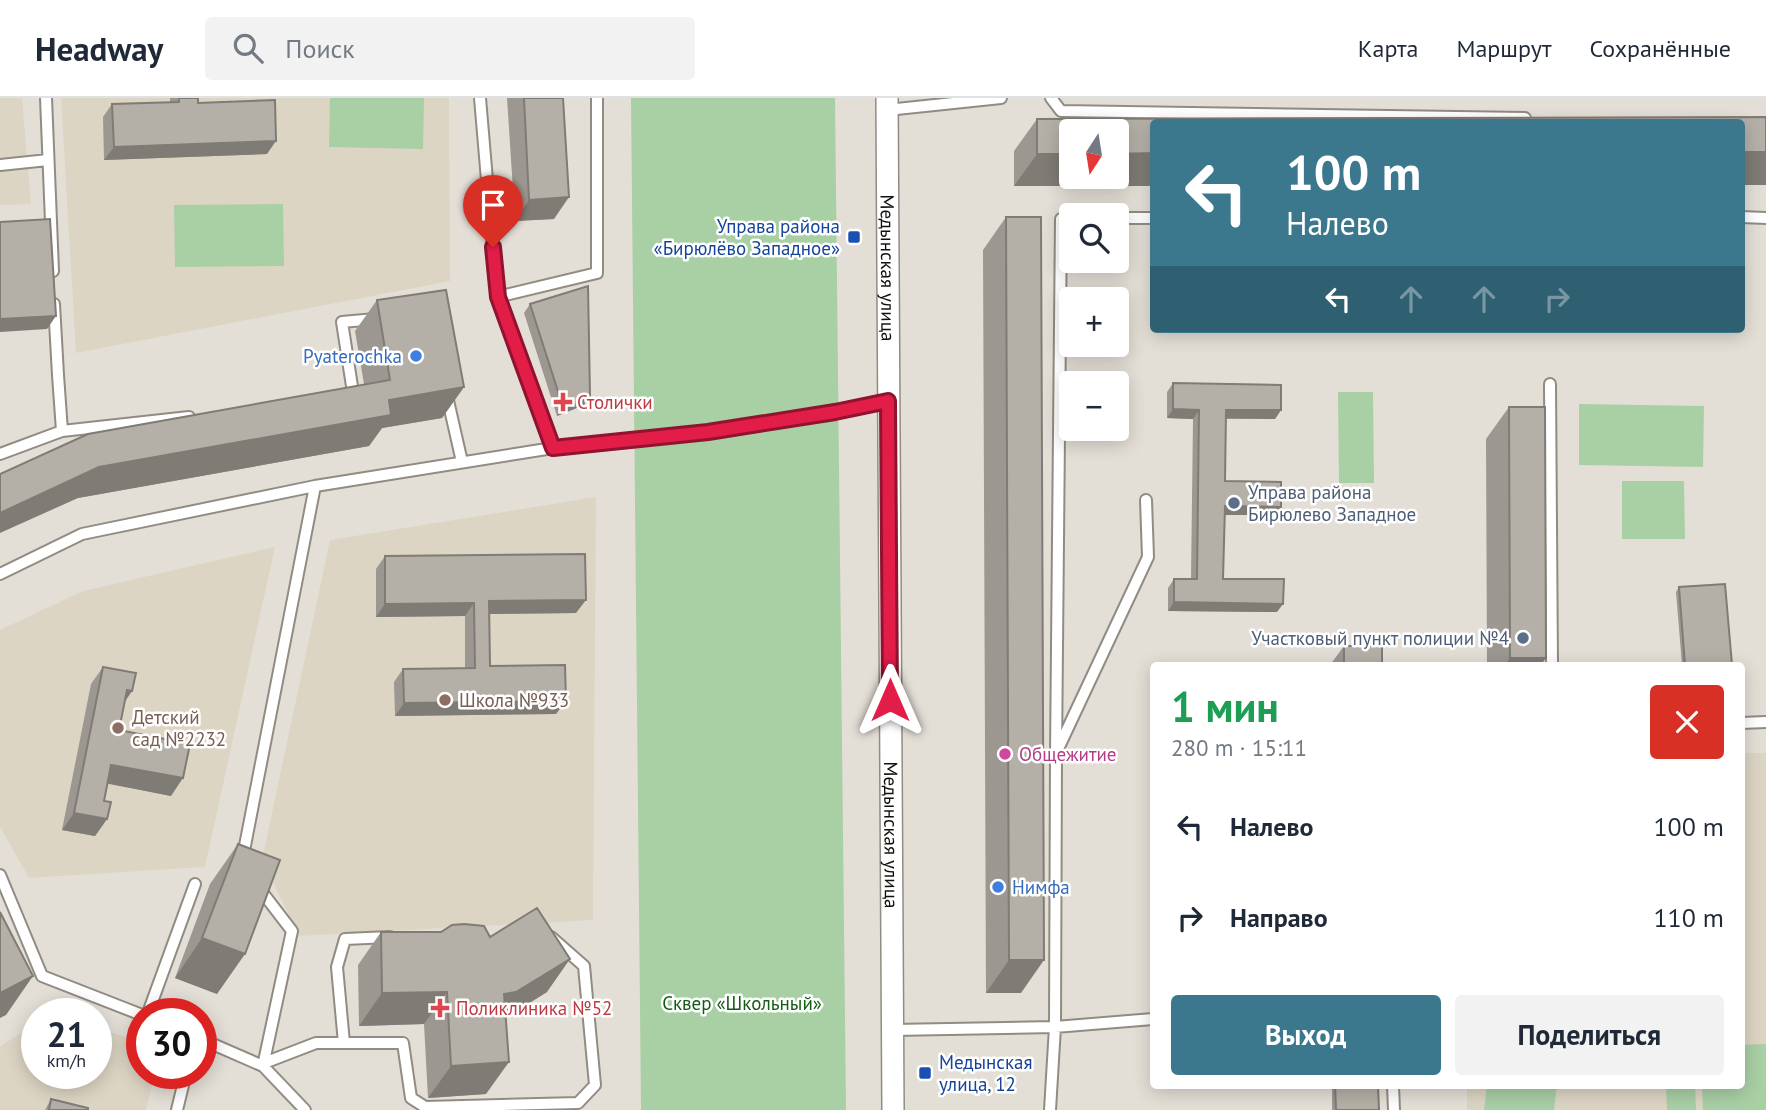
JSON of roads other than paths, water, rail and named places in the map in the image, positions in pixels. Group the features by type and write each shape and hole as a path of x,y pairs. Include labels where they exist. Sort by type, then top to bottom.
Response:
{"street":[{"name":"Медынская улица","path":"887,104 893,1110"}],"lane":[{"path":"46,98 53,281"},
{"path":"480,98 498,297 553,448"},
{"path":"498,297 597,273 597,98"},
{"path":"887,104 1002,98"},
{"path":"1051,98 1061,111 1530,118"},
{"path":"1125,98 1125,111"},
{"path":"0,165 48,160"},
{"path":"1129,218 1150,218"},
{"path":"1745,218 1766,218"},
{"path":"1050,1110 1055,1027 1060,273"},
{"path":"54,295 62,430"},
{"path":"341,400 354,398 342,323 380,318"},
{"path":"444,379 462,461"},
{"path":"1550,384 1552,662"},
{"path":"0,574 82,534 315,486 553,448 708,432 888,401"},
{"path":"0,454 62,430 201,415"},
{"path":"263,1065 292,931 241,865 315,486"},
{"path":"1056,755 1148,557 1146,500"},
{"path":"1745,723 1766,722"},
{"path":"0,875 43,976 126,1009"},
{"path":"153,998 195,884"},
{"path":"263,1065 316,1043 404,1043 411,1098 425,1107 578,1103 595,1085 584,966 544,931"},
{"path":"344,1042 337,967 345,939 398,937"},
{"path":"892,1030 1055,1027 1150,1019"},
{"path":"217,1046 263,1065 304,1110"},
{"path":"177,1110 182,1089"},
{"path":"1393,1089 1394,1110"}],"place":[{"name":"Управа района «Бирюлёво Западное»","path":"854,237"},
{"name":"Pyaterochka","path":"416,356"},
{"name":"Столички","path":"563,402"},
{"name":"Управа района Бирюлево Западное","path":"1234,503"},
{"name":"Участковый пункт полиции №4","path":"1523,638"},
{"name":"Школа №933","path":"445,700"},
{"name":"Детский сад №2232","path":"118,728"},
{"name":"Общежитие","path":"1005,754"},
{"name":"Нимфа","path":"998,887"},
{"name":"Поликлиника №52","path":"440,1008"},
{"name":"Медынская улица, 12","path":"925,1073"}],"park label":[{"name":"Сквер «Школьный»","path":"742,1003"}]}
